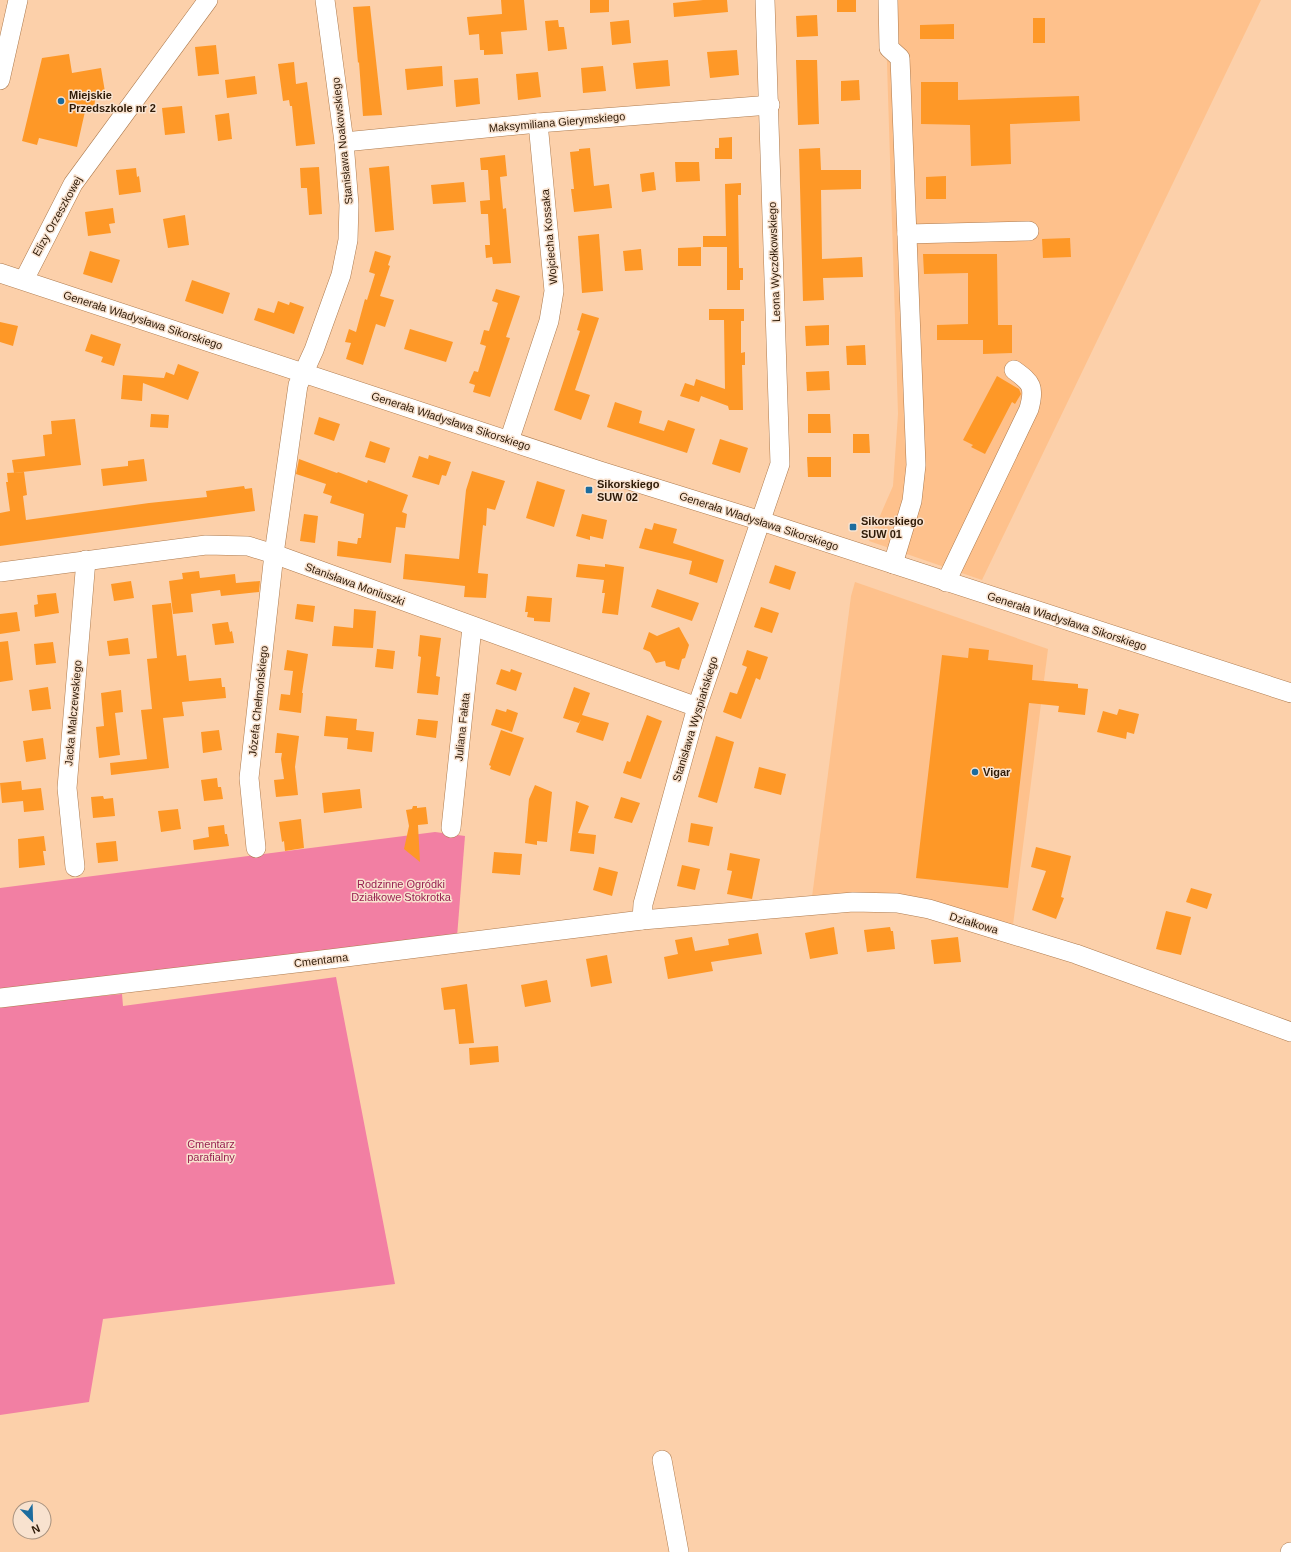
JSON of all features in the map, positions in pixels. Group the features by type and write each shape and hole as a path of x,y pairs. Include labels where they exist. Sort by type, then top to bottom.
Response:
{"street":[{"path":"0,80 18,0"},
{"name":"Elizy Orzeszkowej","path":"24,280 73,184 208,0"},
{"name":"Stanisława Noakowskiego","path":"274,554 298,385 314,350 341,274 348,240 348,205 344,142 325,0"},
{"name":"Leona Wyczółkowskiego","path":"761,521 780,464 770,104 765,0"},
{"path":"888,0 889,48 900,58 916,465 912,501 893,564"},
{"name":"Maksymiliana Gierymskiego","path":"344,142 538,123 770,104"},
{"name":"Wojciecha Kossaka","path":"509,441 548,321 554,291 538,123"},
{"path":"907,234 1029,231"},
{"name":"Generała Władysława Sikorskiego","path":"0,273 628,480 761,521 1291,693"},
{"path":"946,582 1029,409 1033,394 1028,380 1014,370"},
{"name":"Stanisława Wyspiańskiego","path":"642,920 643,904 697,707 761,521"},
{"name":"Stanisława Moniuszki","path":"0,572 206,545 248,546 274,554 472,627 697,707"},
{"name":"Józefa Chełmońskiego","path":"256,848 249,778 274,554"},
{"name":"Jacka Malczewskiego","path":"75,867 67,788 86,560"},
{"name":"Juliana Fałata","path":"452,828 472,627"},
{"name":"Działkowa","path":"642,920 853,902 904,904 929,909 1076,954 1291,1032"},
{"name":"Cmentarna","path":"0,998 330,960 642,920"},
{"path":"662,1460 679,1552"}],"shaded area":[{"path":"885,0 1261,0 982,580 869,541 893,486 898,414"},
{"path":"855,582 1048,649 1013,925 812,897 851,596"}],"green space":[{"name":"Rodzinne Ogródki Działkowe Stokrotka","path":"435,832 465,836 457,937 0,990 0,888"},
{"name":"Cmentarz parafialny","path":"336,977 395,1284 103,1319 89,1402 0,1415 0,1006 122,994 123,1006"}],"building":[{"path":"501,0 524,0 527,30 501,32 503,54 484,55 484,50 480,50 479,34 469,35 467,17 502,14"},
{"path":"590,0 609,0 609,12 590,13"},
{"path":"703,0 727,0 728,12 674,17 673,3"},
{"path":"837,0 856,0 856,12 837,12"},
{"path":"370,6 382,115 363,116 353,7"},
{"path":"817,15 818,36 797,37 796,16"},
{"path":"1033,18 1045,18 1045,43 1033,43"},
{"path":"558,20 559,27 564,27 567,49 548,51 545,21"},
{"path":"629,20 631,43 612,45 610,22"},
{"path":"954,24 954,39 920,39 920,25"},
{"path":"216,45 219,74 198,76 195,47"},
{"path":"737,50 739,75 710,78 707,52"},
{"name":"Miejskie Przedszkole nr 2","path":"69,54 72,73 101,68 105,92 96,93 94,108 86,107 77,147 39,138 37,145 22,141 42,58"},
{"path":"668,60 670,86 636,89 633,63"},
{"path":"796,60 817,60 819,124 798,125"},
{"path":"294,62 296,84 307,82 315,144 296,146 292,106 290,106 289,100 283,101 278,64"},
{"path":"442,66 443,86 407,90 405,69"},
{"path":"603,66 606,91 583,93 581,68"},
{"path":"538,72 541,97 518,100 516,74"},
{"path":"255,76 257,94 227,98 225,80"},
{"path":"478,78 480,104 456,107 454,80"},
{"path":"859,80 860,100 841,101 841,81"},
{"path":"921,82 958,82 958,100 1079,96 1080,121 1010,124 1011,164 971,166 970,125 921,124"},
{"path":"182,106 185,133 165,135 162,108"},
{"path":"229,113 232,139 218,141 215,115"},
{"path":"732,137 732,159 715,159 715,148 719,148 719,138"},
{"path":"590,148 594,186 609,184 612,208 574,212 571,189 574,189 570,152"},
{"path":"820,148 821,170 861,170 861,189 821,190 822,259 862,257 863,277 823,278 824,300 803,301 799,149"},
{"path":"505,155 507,176 500,177 503,209 506,208 511,263 493,264 492,257 486,258 485,245 490,245 488,214 481,214 480,201 490,200 488,170 481,170 480,158"},
{"path":"675,162 699,162 700,181 676,182"},
{"path":"389,166 394,230 375,232 369,168"},
{"path":"319,167 322,214 309,215 307,188 301,188 300,168"},
{"path":"136,168 137,177 139,176 141,192 119,195 116,170"},
{"path":"654,172 656,190 642,192 640,174"},
{"path":"946,176 946,199 926,199 926,177"},
{"path":"464,182 466,202 433,204 431,185"},
{"path":"741,183 741,195 738,195 739,268 743,268 743,280 740,280 740,290 727,290 727,247 703,247 703,236 726,236 725,184"},
{"path":"113,208 115,223 109,224 111,233 88,236 85,212"},
{"path":"185,215 189,245 168,248 163,219"},
{"path":"599,234 603,291 582,293 578,236"},
{"path":"1070,238 1071,257 1043,258 1042,239"},
{"path":"701,247 701,266 678,266 678,248"},
{"path":"641,249 643,270 625,271 623,251"},
{"path":"90,251 120,260 112,283 83,274"},
{"path":"375,251 391,256 388,265 390,266 380,296 394,300 385,327 376,324 363,365 346,359 351,343 345,342 349,329 356,332 365,299 367,300 375,274 369,272"},
{"path":"923,254 997,254 998,325 1012,325 1012,353 983,354 983,340 937,340 937,325 968,324 968,273 924,274"},
{"path":"192,280 230,293 223,314 185,301"},
{"path":"496,289 520,296 506,337 510,338 490,397 473,392 475,385 469,383 474,371 478,372 486,346 480,344 484,330 489,331 498,303 492,301"},
{"path":"278,301 289,305 290,302 304,307 294,334 254,320 258,308 274,313"},
{"path":"709,309 744,309 744,321 741,321 741,353 745,352 745,365 742,365 743,410 729,410 728,406 701,396 699,402 680,396 685,383 694,386 696,379 725,389 724,320 709,320"},
{"path":"582,313 599,318 575,390 590,395 581,420 554,410 580,331 577,330"},
{"path":"0,322 18,326 13,346 0,342"},
{"path":"829,325 829,345 806,346 805,326"},
{"path":"410,329 453,342 446,362 404,349"},
{"path":"91,334 121,344 114,366 101,362 103,357 85,351"},
{"path":"865,345 866,365 847,365 846,346"},
{"path":"178,364 199,372 188,400 143,383 142,401 121,399 123,375 164,378 166,372 174,375"},
{"path":"829,371 830,390 807,391 806,372"},
{"path":"997,376 1019,389 1021,394 1015,404 1012,402 985,454 971,447 973,445 963,440"},
{"path":"615,402 642,411 639,423 664,431 668,420 695,429 687,453 607,427"},
{"path":"151,414 169,415 168,428 150,427"},
{"path":"808,414 830,414 831,433 808,433"},
{"path":"319,417 340,424 334,441 314,434"},
{"path":"75,419 81,465 14,473 12,460 45,456 43,435 52,434 51,421"},
{"path":"853,434 869,434 870,453 853,453"},
{"path":"720,439 748,448 740,473 712,464"},
{"path":"370,441 390,448 385,463 365,457"},
{"path":"429,455 451,462 446,476 442,475 439,485 412,477 419,456 428,459"},
{"path":"807,457 831,457 831,477 808,477"},
{"path":"144,459 147,481 103,486 101,469 128,466 128,461"},
{"path":"299,459 367,483 368,480 408,495 402,512 407,514 405,528 396,527 391,563 337,556 338,541 357,544 358,538 361,538 364,514 330,503 332,496 323,493 326,484 296,474"},
{"path":"472,471 505,481 495,510 487,508 486,526 483,525 478,573 488,574 486,598 464,597 465,586 403,579 405,554 459,559 466,490"},
{"path":"24,472 27,495 23,496 26,520 149,503 207,497 206,491 244,486 245,489 252,488 255,511 0,546 0,513 10,511 6,482 8,482 7,473"},
{"path":"537,481 565,490 554,527 526,518"},
{"path":"304,514 318,516 315,543 300,541"},
{"path":"582,514 607,520 603,539 590,536 590,540 576,536"},
{"path":"654,523 677,529 673,543 724,560 717,583 689,574 692,561 639,548 645,528 652,530"},
{"path":"578,564 605,567 605,564 624,567 618,615 602,613 605,593 602,593 604,580 576,577"},
{"path":"775,565 796,572 790,590 769,583"},
{"path":"199,571 200,578 235,574 236,583 260,581 259,592 221,596 220,590 191,594 193,612 173,614 169,581 183,579 182,573"},
{"path":"131,581 134,598 114,601 111,584"},
{"path":"657,589 699,603 692,621 651,607"},
{"path":"56,593 59,613 35,617 34,605 38,604 37,595"},
{"path":"527,596 552,598 550,622 534,621 534,618 527,617 528,612 525,612"},
{"path":"171,603 177,656 186,655 189,681 221,678 222,687 225,687 226,698 182,702 184,716 163,718 169,768 111,775 110,763 147,759 141,710 152,709 147,659 157,658 152,605"},
{"path":"297,604 315,606 313,622 295,619"},
{"path":"761,607 779,613 772,633 754,627"},
{"path":"354,609 376,611 373,648 332,646 334,626 353,628"},
{"path":"17,612 20,631 0,634 0,614"},
{"path":"228,622 230,632 232,631 234,643 215,645 212,624"},
{"path":"679,627 689,645 685,658 682,659 679,670 666,666 665,661 656,663 650,652 643,649 649,632 657,636"},
{"path":"420,635 441,638 436,676 440,677 438,695 417,693 421,657 418,656"},
{"path":"128,638 130,654 109,656 107,641"},
{"path":"8,641 13,680 0,682 0,642"},
{"path":"53,642 56,663 36,665 34,644"},
{"name":"Vigar","path":"969,648 989,650 988,660 1033,665 1032,680 1078,684 1078,688 1088,689 1085,715 1058,712 1059,706 1029,703 1008,888 916,878 942,655 968,658"},
{"path":"377,649 395,651 393,669 375,667"},
{"path":"287,650 308,654 302,693 301,713 279,710 281,694 290,695 293,671 284,670"},
{"path":"747,650 768,657 760,680 756,678 741,719 723,712 730,692 737,694 747,667 742,665"},
{"path":"501,669 510,672 511,669 522,673 516,691 496,684"},
{"path":"48,687 51,709 32,711 29,690"},
{"path":"574,687 590,693 582,715 609,723 603,741 576,732 581,719 579,723 563,718"},
{"path":"121,690 123,712 115,713 120,755 99,758 96,727 104,726 101,693"},
{"path":"496,709 506,712 507,709 518,713 512,732 491,725"},
{"path":"1119,709 1139,714 1134,734 1127,732 1126,739 1097,732 1103,711 1117,715"},
{"path":"647,715 662,721 641,779 623,773 627,761 630,762"},
{"path":"326,716 357,719 356,730 374,732 372,752 347,749 348,738 324,736"},
{"path":"418,719 438,721 436,738 416,735"},
{"path":"219,730 222,750 203,753 201,732"},
{"path":"501,730 524,738 510,776 490,769 491,766 489,765"},
{"path":"277,733 299,736 295,767 298,795 276,797 274,780 284,779 281,759 282,753 275,753"},
{"path":"716,736 734,742 717,803 698,797"},
{"path":"43,738 46,759 26,762 23,741"},
{"path":"759,767 786,774 781,795 754,788"},
{"path":"217,778 218,787 221,787 223,799 204,801 201,780"},
{"path":"21,781 22,790 41,788 44,810 24,812 23,801 2,803 0,783"},
{"path":"535,785 552,792 547,842 537,841 537,845 525,843 529,799"},
{"path":"360,789 362,808 324,813 322,793"},
{"path":"103,796 104,799 113,798 115,816 93,818 91,797"},
{"path":"621,797 640,803 632,823 614,818"},
{"path":"576,801 589,806 578,833 596,835 594,854 570,851"},
{"path":"413,806 417,806 417,808 426,807 428,824 418,825 420,862 404,849 409,826 406,810 412,809"},
{"path":"178,809 181,829 161,832 158,811"},
{"path":"301,819 304,848 285,851 279,822"},
{"path":"691,823 713,827 709,846 688,842"},
{"path":"224,825 229,846 194,850 193,840 209,837 208,827"},
{"path":"44,836 46,851 43,851 45,865 19,868 18,839"},
{"path":"116,841 118,861 98,863 96,843"},
{"path":"1036,847 1071,856 1061,897 1064,898 1056,919 1032,910 1046,871 1031,867"},
{"path":"494,852 522,854 520,875 492,873"},
{"path":"730,853 760,859 752,899 727,894 732,871 727,870"},
{"path":"682,865 700,869 695,890 677,886"},
{"path":"599,867 618,872 612,896 593,890"},
{"path":"1191,888 1212,894 1207,909 1186,902"},
{"path":"1166,911 1191,917 1181,955 1156,949"},
{"path":"834,927 838,954 810,959 805,933"},
{"path":"890,927 891,931 893,931 895,949 867,952 864,930"},
{"path":"758,933 762,954 711,962 713,971 668,979 664,957 678,954 675,940 692,937 695,951 729,945 728,939"},
{"path":"958,937 961,962 934,964 931,940"},
{"path":"607,955 612,983 591,987 586,959"},
{"path":"547,980 551,1002 525,1007 521,985"},
{"path":"467,984 474,1043 459,1044 455,1009 444,1010 441,988"},
{"path":"498,1046 499,1062 470,1065 469,1048"}],"place":[{"name":"Miejskie Przedszkole nr 2","path":"61,101"},
{"name":"Sikorskiego SUW 02","path":"589,490"},
{"name":"Sikorskiego SUW 01","path":"853,527"},
{"name":"Vigar","path":"975,772"}]}
